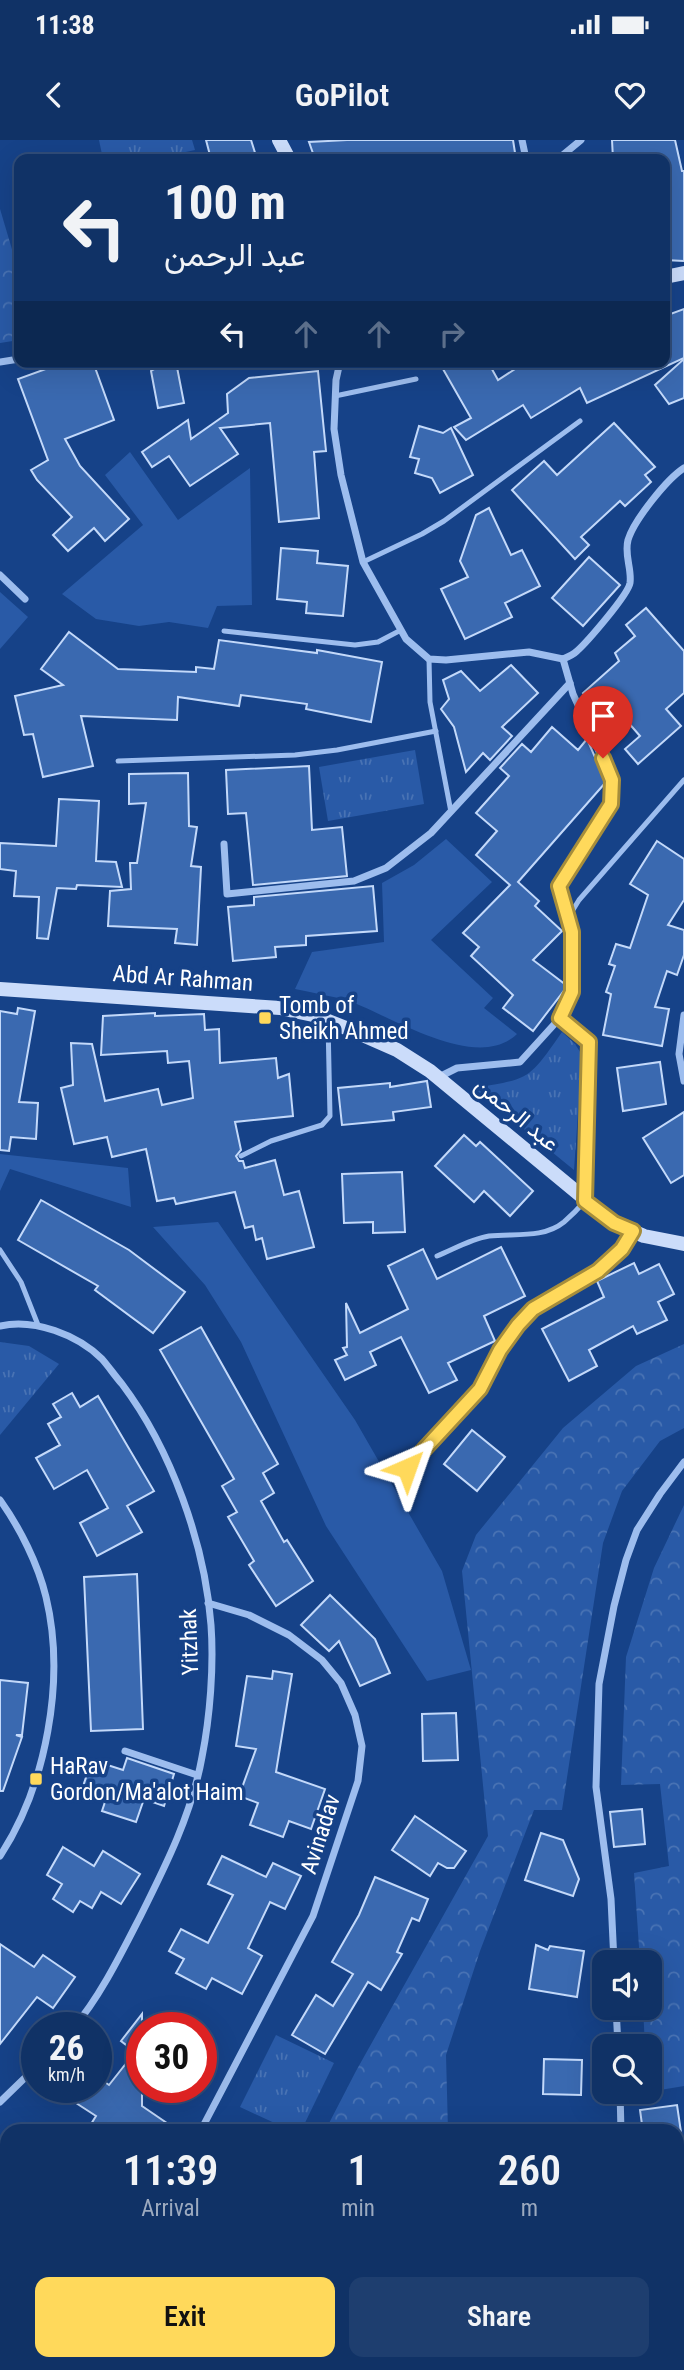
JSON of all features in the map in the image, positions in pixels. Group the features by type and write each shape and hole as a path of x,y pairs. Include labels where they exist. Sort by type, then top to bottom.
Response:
{"street":[{"path":"564,154 581,140"},
{"path":"339,368 334,429 341,475 363,562 406,639 429,659 446,660 529,652 563,659 575,654 621,599 630,584 628,539 643,514 675,474 684,468"},
{"path":"0,575 25,599"},
{"path":"438,1077 457,1068 520,1062 560,1018 572,992 572,932 559,886 611,804 612,780 570,683 563,659"},
{"path":"224,844 227,894 354,881 386,868 431,833 570,683"},
{"name":"Abd Ar Rahman","path":"0,989 280,1008 313,1015 397,1050 438,1077"},
{"path":"684,1014 679,1054 684,1081"},
{"path":"560,1018 589,1042 585,1201"},
{"name":"عبد الرحمن","path":"438,1077 614,1223 644,1236 684,1244"},
{"path":"407,1468 480,1389 500,1350 525,1317 533,1309 598,1271 622,1249 633,1231"},
{"name":"Yitzhak","path":"0,1326 38,1325 74,1338 102,1358 131,1397 152,1431 193,1529 211,1626 210,1685 202,1758 183,1825 116,1964 84,2012"},
{"path":"613,1950 611,1899 596,1787 599,1684 614,1606 626,1559 637,1530 684,1462"},
{"path":"0,1500 32,1558 46,1598 54,1691 46,1741 28,1805 0,1856"},
{"name":"Avinadav","path":"204,2124 313,1916 358,1781 362,1746 355,1715 341,1683 322,1660 289,1635 249,1615 208,1603"},
{"path":"125,1751 197,1775"},
{"path":"0,2102 21,2082"},
{"path":"620,2104 621,2124"}],"lane":[{"path":"335,396 416,379"},
{"path":"363,562 412,540 444,521 580,421"},
{"path":"224,631 355,645 378,642 401,630"},
{"path":"429,659 430,702 451,812"},
{"path":"118,761 295,755 337,750 436,731"},
{"path":"568,918 579,900 684,780"},
{"path":"241,1156 271,1141 322,1125 330,1116 328,1021"},
{"path":"437,1256 489,1236 537,1234 547,1231 563,1224 585,1201"},
{"path":"0,1251 21,1282 38,1325"}],"green space":[{"path":"99,140 192,140 195,150 176,154 102,154"},
{"path":"0,209 14,256 14,341 0,343"},
{"path":"130,452 178,520 250,468 252,605 217,606 208,628 169,622 139,626 96,619 62,594 143,525 105,475"},
{"path":"0,592 28,617 0,649"},
{"path":"415,750 424,804 328,821 319,767"},
{"path":"446,839 492,882 431,940 493,998 484,1008 517,1034 500,1044 480,1047 457,1045 434,1038 349,1001 295,989 312,952 384,942 382,883 414,865"},
{"path":"562,1032 582,1055 574,1170 474,1088 507,1082 527,1074 535,1068"},
{"path":"0,1154 128,1168 131,1207 10,1169 0,1191"},
{"path":"218,1222 355,1420 442,1571 471,1670 427,1681 326,1526 241,1342 205,1285 153,1227"},
{"path":"0,1342 29,1346 59,1364 0,1435"},
{"path":"684,1344 684,1428 660,1441 622,1491 603,1543 562,1810 534,1810 480,1951 446,2055 448,2124 329,2124 488,1836 462,1571 476,1535 563,1428 636,1366"},
{"path":"684,1505 684,2086 662,2090 662,2034 644,2034 644,2020 662,2020 662,1950 639,1950 634,1873 669,1866 660,1784 621,1785 626,1657 654,1568"},
{"path":"276,2035 334,2063 304,2124 277,2124 240,2107"}],"building":[{"path":"206,140 251,140 255,154 210,154"},
{"path":"513,140 515,154 313,154 309,142"},
{"path":"612,140 675,140 684,171 684,261 670,260 670,154 613,154"},
{"path":"684,309 684,358 670,364 670,314"},
{"path":"684,359 684,398 669,404 655,385"},
{"path":"48,368 95,368 114,420 65,439 80,466 129,519 105,541 94,528 68,551 53,535 72,517 31,470 48,460 18,379"},
{"path":"156,368 177,368 184,403 158,408 151,371"},
{"path":"442,368 491,368 498,380 517,368 662,368 587,403 580,388 531,418 523,405 466,440 454,427 471,418"},
{"path":"318,371 326,451 314,452 319,518 279,522 270,423 220,428 238,454 190,486 169,456 152,467 142,452 188,420 191,439 228,413 227,394 249,378"},
{"path":"614,423 655,467 645,475 651,482 625,506 620,501 581,537 589,545 575,559 512,490 544,461 557,475"},
{"path":"419,426 443,433 451,428 473,475 440,493 432,478 415,473 419,459 410,457"},
{"path":"489,508 511,555 522,550 540,586 505,603 512,617 465,639 441,589 468,577 460,561 476,515"},
{"path":"281,548 318,551 317,563 348,566 343,616 306,613 307,602 277,599"},
{"path":"589,557 620,585 583,626 552,598"},
{"path":"646,608 684,651 684,693 666,709 681,726 638,764 625,749 640,736 613,705 602,715 583,693 619,661 615,653 635,636 626,625"},
{"path":"69,632 118,669 196,672 196,667 214,669 219,640 317,653 317,650 382,662 371,722 306,709 307,704 241,695 239,706 178,697 177,720 81,716 93,766 43,777 33,734 24,735 15,696 63,685 41,669"},
{"path":"511,665 538,693 502,727 512,736 490,760 483,753 466,772 454,727 441,709 449,699 443,680 461,671 480,691"},
{"path":"552,727 578,750 587,739 606,782 518,882 539,901 535,906 562,931 533,960 566,985 566,988 533,1031 503,1008 513,995 471,956 479,947 463,933 510,885 476,855 497,831 476,813 509,776 500,768 522,744 531,752"},
{"path":"309,766 312,830 342,827 347,876 253,885 246,813 228,814 226,770"},
{"path":"188,773 189,826 197,827 191,866 201,867 197,945 175,943 177,929 108,926 110,891 131,889 130,863 137,863 146,803 129,804 129,774"},
{"path":"59,799 99,801 96,861 116,862 122,887 77,885 76,889 57,888 48,939 37,938 39,897 14,896 16,871 0,869 0,843 56,846"},
{"path":"657,841 684,859 684,900 668,925 684,930 684,955 677,975 667,971 655,1007 669,1009 662,1046 603,1035 611,994 606,992 615,966 609,964 616,944 630,948 648,895 630,884"},
{"path":"373,886 377,931 306,936 306,945 275,947 276,957 233,961 228,907 254,905 254,897"},
{"path":"18,1008 35,1011 19,1102 38,1103 36,1139 11,1137 9,1151 0,1150 0,1011 17,1014"},
{"path":"155,1013 155,1016 204,1014 205,1030 219,1029 220,1063 276,1058 278,1078 289,1074 293,1116 235,1122 241,1150 236,1156 239,1161 243,1161 245,1168 275,1160 284,1195 299,1191 314,1247 267,1259 262,1238 256,1240 253,1226 245,1228 235,1192 176,1204 174,1198 157,1201 146,1149 112,1157 107,1137 74,1144 61,1088 73,1085 71,1043 92,1044 105,1101 158,1089 162,1105 193,1098 189,1061 168,1063 167,1051 101,1055 103,1016"},
{"path":"660,1062 666,1104 623,1111 617,1068"},
{"path":"427,1081 431,1107 393,1112 394,1120 342,1125 338,1088 390,1083 390,1087"},
{"path":"684,1112 684,1175 671,1183 643,1138"},
{"path":"464,1135 476,1146 480,1142 533,1191 510,1216 484,1191 474,1202 435,1166"},
{"path":"402,1172 405,1232 373,1233 373,1222 344,1223 342,1174"},
{"path":"41,1200 129,1250 185,1292 153,1333 95,1290 98,1286 18,1240"},
{"path":"501,1247 525,1296 484,1316 495,1341 448,1363 457,1380 429,1393 401,1337 370,1352 376,1365 345,1380 335,1360 347,1355 343,1348 347,1347 346,1303 360,1333 408,1309 388,1266 423,1249 437,1279"},
{"path":"634,1263 639,1274 659,1264 674,1294 658,1302 667,1320 637,1334 633,1326 589,1350 597,1366 569,1381 542,1329 604,1297 597,1281"},
{"path":"201,1327 278,1464 263,1473 274,1493 261,1501 284,1542 287,1540 313,1581 276,1606 249,1565 254,1561 228,1517 237,1512 222,1486 234,1479 160,1350"},
{"path":"72,1393 80,1407 98,1396 154,1491 127,1506 142,1532 97,1556 80,1523 108,1508 87,1470 54,1489 36,1458 60,1445 48,1424 61,1417 53,1404"},
{"path":"472,1430 505,1457 477,1491 444,1464"},
{"path":"137,1574 143,1729 91,1731 84,1577"},
{"path":"330,1595 375,1639 390,1673 360,1686 339,1641 329,1651 301,1625"},
{"path":"273,1671 292,1674 276,1772 325,1789 311,1829 289,1821 283,1837 250,1825 258,1803 239,1796 256,1749 236,1746 247,1676 272,1679"},
{"path":"0,1680 28,1683 22,1735 16,1735 22,1737 3,1791 0,1791"},
{"path":"456,1713 458,1760 423,1761 422,1714"},
{"path":"127,1758 174,1774 164,1806 144,1799 136,1822 102,1811 106,1799 81,1792 92,1760 123,1770"},
{"path":"642,1809 645,1844 614,1847 610,1812"},
{"path":"415,1816 466,1851 454,1868 438,1863 430,1876 392,1850"},
{"path":"541,1833 563,1840 579,1879 573,1896 525,1880"},
{"path":"63,1847 94,1866 103,1851 140,1874 121,1904 101,1892 92,1908 80,1901 73,1912 53,1899 62,1884 47,1875"},
{"path":"222,1856 266,1877 273,1863 301,1876 285,1909 270,1902 248,1948 262,1956 242,1994 212,1978 206,1989 176,1973 184,1959 169,1951 181,1929 208,1943 233,1895 208,1884"},
{"path":"375,1877 428,1899 419,1921 412,1918 397,1952 402,1954 381,1990 368,1982 325,2054 292,2035 316,1995 333,2006 353,1974 332,1962 359,1915"},
{"path":"0,1944 34,1967 43,1955 75,1977 53,2008 37,1997 25,2012 21,2012 21,2017 0,2044"},
{"path":"536,1945 548,1950 550,1946 584,1951 577,1997 529,1989"},
{"path":"544,2059 582,2060 581,2095 543,2094"},
{"path":"126,2063 126,2103 142,2103 142,2106 168,2124 91,2124 96,2116 76,2103 112,2103 112,2081"},
{"path":"677,2105 680,2124 642,2124 640,2110"}],"place":[{"name":"Tomb of Sheikh Ahmed","path":"265,1018"},
{"name":"HaRav Gordon/Ma'alot Haim","path":"36,1779"}],"route":[{"path":"407,1468 480,1389 500,1350 533,1309 598,1271 622,1249 633,1231 614,1223 585,1201 588,1166 589,1042 560,1018 572,992 572,932 559,886 611,804 612,780 603,758"}]}
